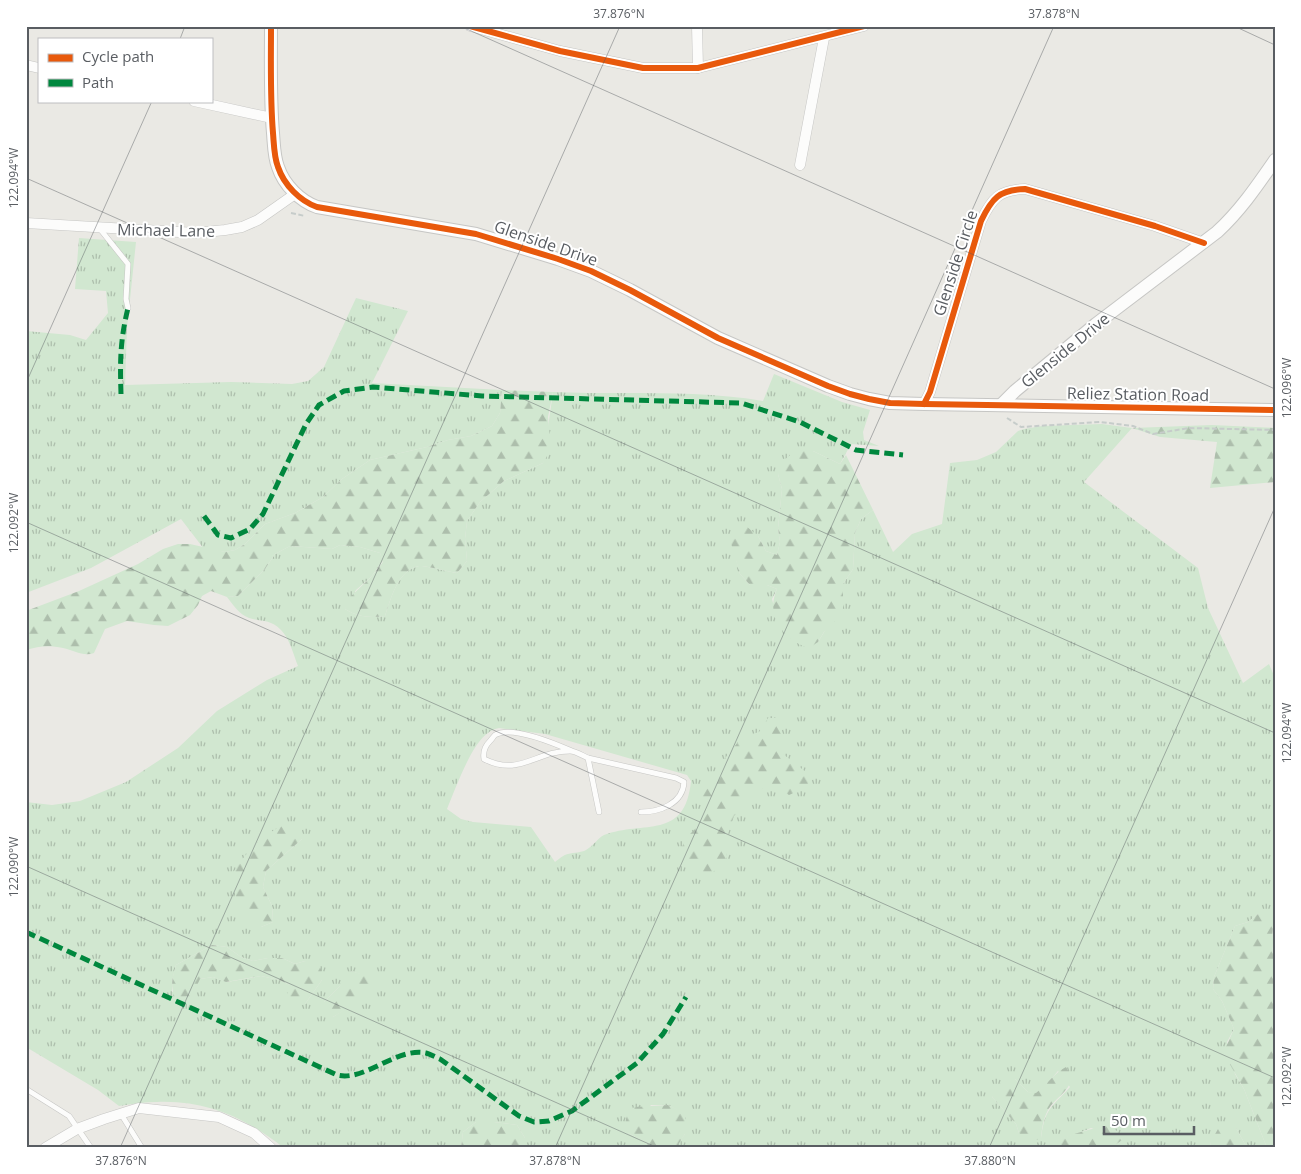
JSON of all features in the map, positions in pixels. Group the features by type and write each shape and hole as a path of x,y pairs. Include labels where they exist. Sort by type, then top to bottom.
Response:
{"street":[{"name":"Glenside Drive","path":"271,26 272,118 278,168 282,177 295,194 307,204 476,234 558,258 630,290 718,338 828,386 850,394 890,403 1001,410 1014,391 1096,324 1204,243 1231,219 1252,194 1275,160"},
{"path":"470,26 560,51 643,68 698,68 824,38 864,26"},
{"path":"697,26 698,68"},
{"path":"800,165 824,38"},
{"path":"199,102 272,118"},
{"name":"Glenside Circle","path":"924,404 930,392 981,221 987,207 995,197 1006,191 1025,188 1155,226 1204,243"},
{"name":"Michael Lane","path":"26,223 196,233 225,230 242,227 258,220 295,194"},
{"name":"Reliez Station Road","path":"1001,410 1275,410"},
{"path":"45,1148 77,1129 139,1108 219,1117 254,1133 271,1148"}],"lane":[{"path":"100,228 128,264 126,299 128,308"},
{"path":"572,751 503,766 484,759 483,754 487,744 496,735 504,733 524,734 551,742 572,751 588,758 676,778 684,782 684,789 671,805 655,812 640,812"},
{"path":"588,758 599,812"},
{"path":"26,1089 69,1116 91,1148"},
{"path":"121,1114 142,1148"}],"path":[{"path":"291,213 308,216"},
{"path":"1001,410 1021,426 1100,422 1133,426 1153,434 1189,428 1275,430"}],"green space":[{"path":"79,238 136,242 127,328 125,385 231,382 292,384 308,381 324,367 356,298 408,311 372,383 502,390 500,413 492,426 471,436 370,460 342,479 323,497 295,513 265,524 245,544 235,550 225,552 204,549 181,519 91,568 26,593 26,331 70,335 86,340 108,313 106,291 75,289"},
{"path":"774,374 842,402 870,410 863,432 864,440 879,446 851,444 840,464 813,451 778,474 782,489 778,528 780,542 777,555 766,551 758,536 736,559 740,574 750,585 767,585 777,589 772,599 773,603 818,642 843,601 843,584 853,569 855,533 861,519 873,510 893,552 912,534 942,524 950,463 977,460 996,452 1018,431 1024,429 1042,426 1102,424 1132,428 1084,482 1198,568 1208,608 1243,683 1269,664 1275,678 1275,916 1258,914 1248,922 1235,926 1214,977 1213,989 1222,1001 1234,1029 1227,1042 1235,1074 1244,1089 1267,1148 1247,1148 1236,1128 1210,1143 1212,1148 1111,1148 1122,1139 1091,1128 1038,1148 675,1148 685,1134 685,1114 668,1105 651,1105 628,1133 656,1148 525,1148 525,1138 517,1125 476,1122 463,1132 461,1148 284,1148 270,1137 240,1120 209,1108 175,1102 148,1102 119,1106 98,1090 26,1047 26,802 52,805 80,801 126,782 178,748 217,711 267,680 298,666 289,642 277,626 245,616 236,609 227,597 238,596 265,569 275,554 290,546 332,549 340,545 360,547 380,553 383,561 371,577 356,590 345,609 364,616 385,616 396,586 406,573 412,569 422,566 457,573 467,561 465,539 467,521 480,502 504,481 543,463 553,392 711,395 763,401","holes":["499,728 545,734 687,775 691,781 687,800 680,813 671,820 660,825 604,835 586,850 566,855 555,862 531,827 473,822 461,819 447,809 470,757 482,739 493,730","302,839 266,871 263,887 272,906 273,922 261,927 259,841","212,945 227,947 241,957 253,961 268,958 282,958 295,964 305,961 322,980 305,1004 290,985 279,980 261,976 227,982 213,977 200,979 172,992 172,981 176,965","351,971 360,974 350,1006 333,1017 324,1002 340,986","1058,1071 1070,1087 1047,1114 1041,1138 1019,1133 1016,1124 992,1097 1015,1079 1028,1092 1036,1094"]},
{"path":"502,390 553,392 548,417 551,449 543,463 504,481 480,502 467,521 465,539 467,561 457,573 422,566 412,569 406,573 396,586 385,616 364,616 345,609 346,601 371,577 383,562 380,553 360,547 340,545 332,549 290,546 275,554 265,569 238,596 227,597 211,591 202,596 190,615 168,626 127,621 105,629 94,653 90,654 82,654 53,646 26,650 26,611 79,591 138,564 163,549 178,544 190,544 225,552 235,550 245,544 265,524 295,513 323,497 342,479 370,460 471,436 492,426 500,413"},
{"path":"1212,425 1275,428 1275,482 1210,488 1217,442 1160,437 1132,428"},
{"path":"795,451 813,451 840,464 846,455 873,510 861,519 855,533 853,569 843,584 843,613 824,632 818,642 809,648 791,639 779,625 773,608 777,589 767,585 750,585 740,574 730,540 734,530 746,526 758,536 766,551 777,555 780,542 778,528 782,489 778,474 782,462"},
{"path":"768,718 777,718 781,727 783,754 811,776 807,787 789,795 775,786 758,790 734,816 726,839 727,857 723,869 705,873 680,863 679,854 686,838 697,827 703,813 702,796 706,782 742,737 759,732"},
{"path":"293,822 302,828 302,839 266,871 263,887 272,906 273,922 261,927 251,922 242,912 231,876 243,858 265,836"},
{"path":"1271,911 1275,916 1272,950 1275,961 1275,1148 1267,1148 1244,1089 1228,1061 1225,1049 1234,1029 1222,1001 1213,989 1214,977 1235,926 1248,922 1258,914"},
{"path":"1275,916 1275,961 1272,933"},
{"path":"212,945 227,947 241,957 253,961 282,958 295,964 305,961 316,963 321,969 322,980 305,1004 291,1008 285,1000 290,985 279,980 261,976 226,982 213,977 200,979 190,1000 178,1004 172,985 176,965"},
{"path":"351,971 375,978 370,995 333,1017 326,1016 321,1010 324,1002 340,986 343,974"},
{"path":"1066,1067 1072,1078 1070,1083 1048,1110 1041,1138 1029,1143 1019,1133 1016,1124 992,1097 1003,1080 1015,1079 1028,1092 1036,1093"},
{"path":"668,1105 685,1113 685,1134 676,1148 656,1148 628,1133 626,1118 634,1107"},
{"path":"476,1122 517,1125 525,1138 525,1148 461,1148 463,1132"},
{"path":"1230,1124 1236,1128 1247,1148 1212,1148 1210,1143 1218,1129"},
{"path":"1108,1126 1117,1131 1122,1140 1111,1148 1038,1148 1073,1134"}],"marked path":[{"path":"121,394 121,351 128,308"},
{"path":"204,516 218,535 231,538 250,529 263,514 306,424 319,405 344,391 373,387 482,396 741,403 800,422 856,450 903,455"},
{"path":"26,932 337,1075 348,1076 358,1074 403,1055 428,1053 440,1059 519,1116 534,1122 549,1121 572,1111 637,1063 663,1034 686,997"}],"cycle path":[{"path":"271,26 271,107 277,163 284,180 293,192 317,207 476,234 558,259 591,271 630,290 718,338 828,386 869,399 890,403 924,404 1275,410"},
{"path":"470,26 560,51 643,68 698,68 864,26"},
{"path":"924,404 930,392 981,221 989,206 997,197 1009,191 1025,189 1155,226 1204,243"}]}
